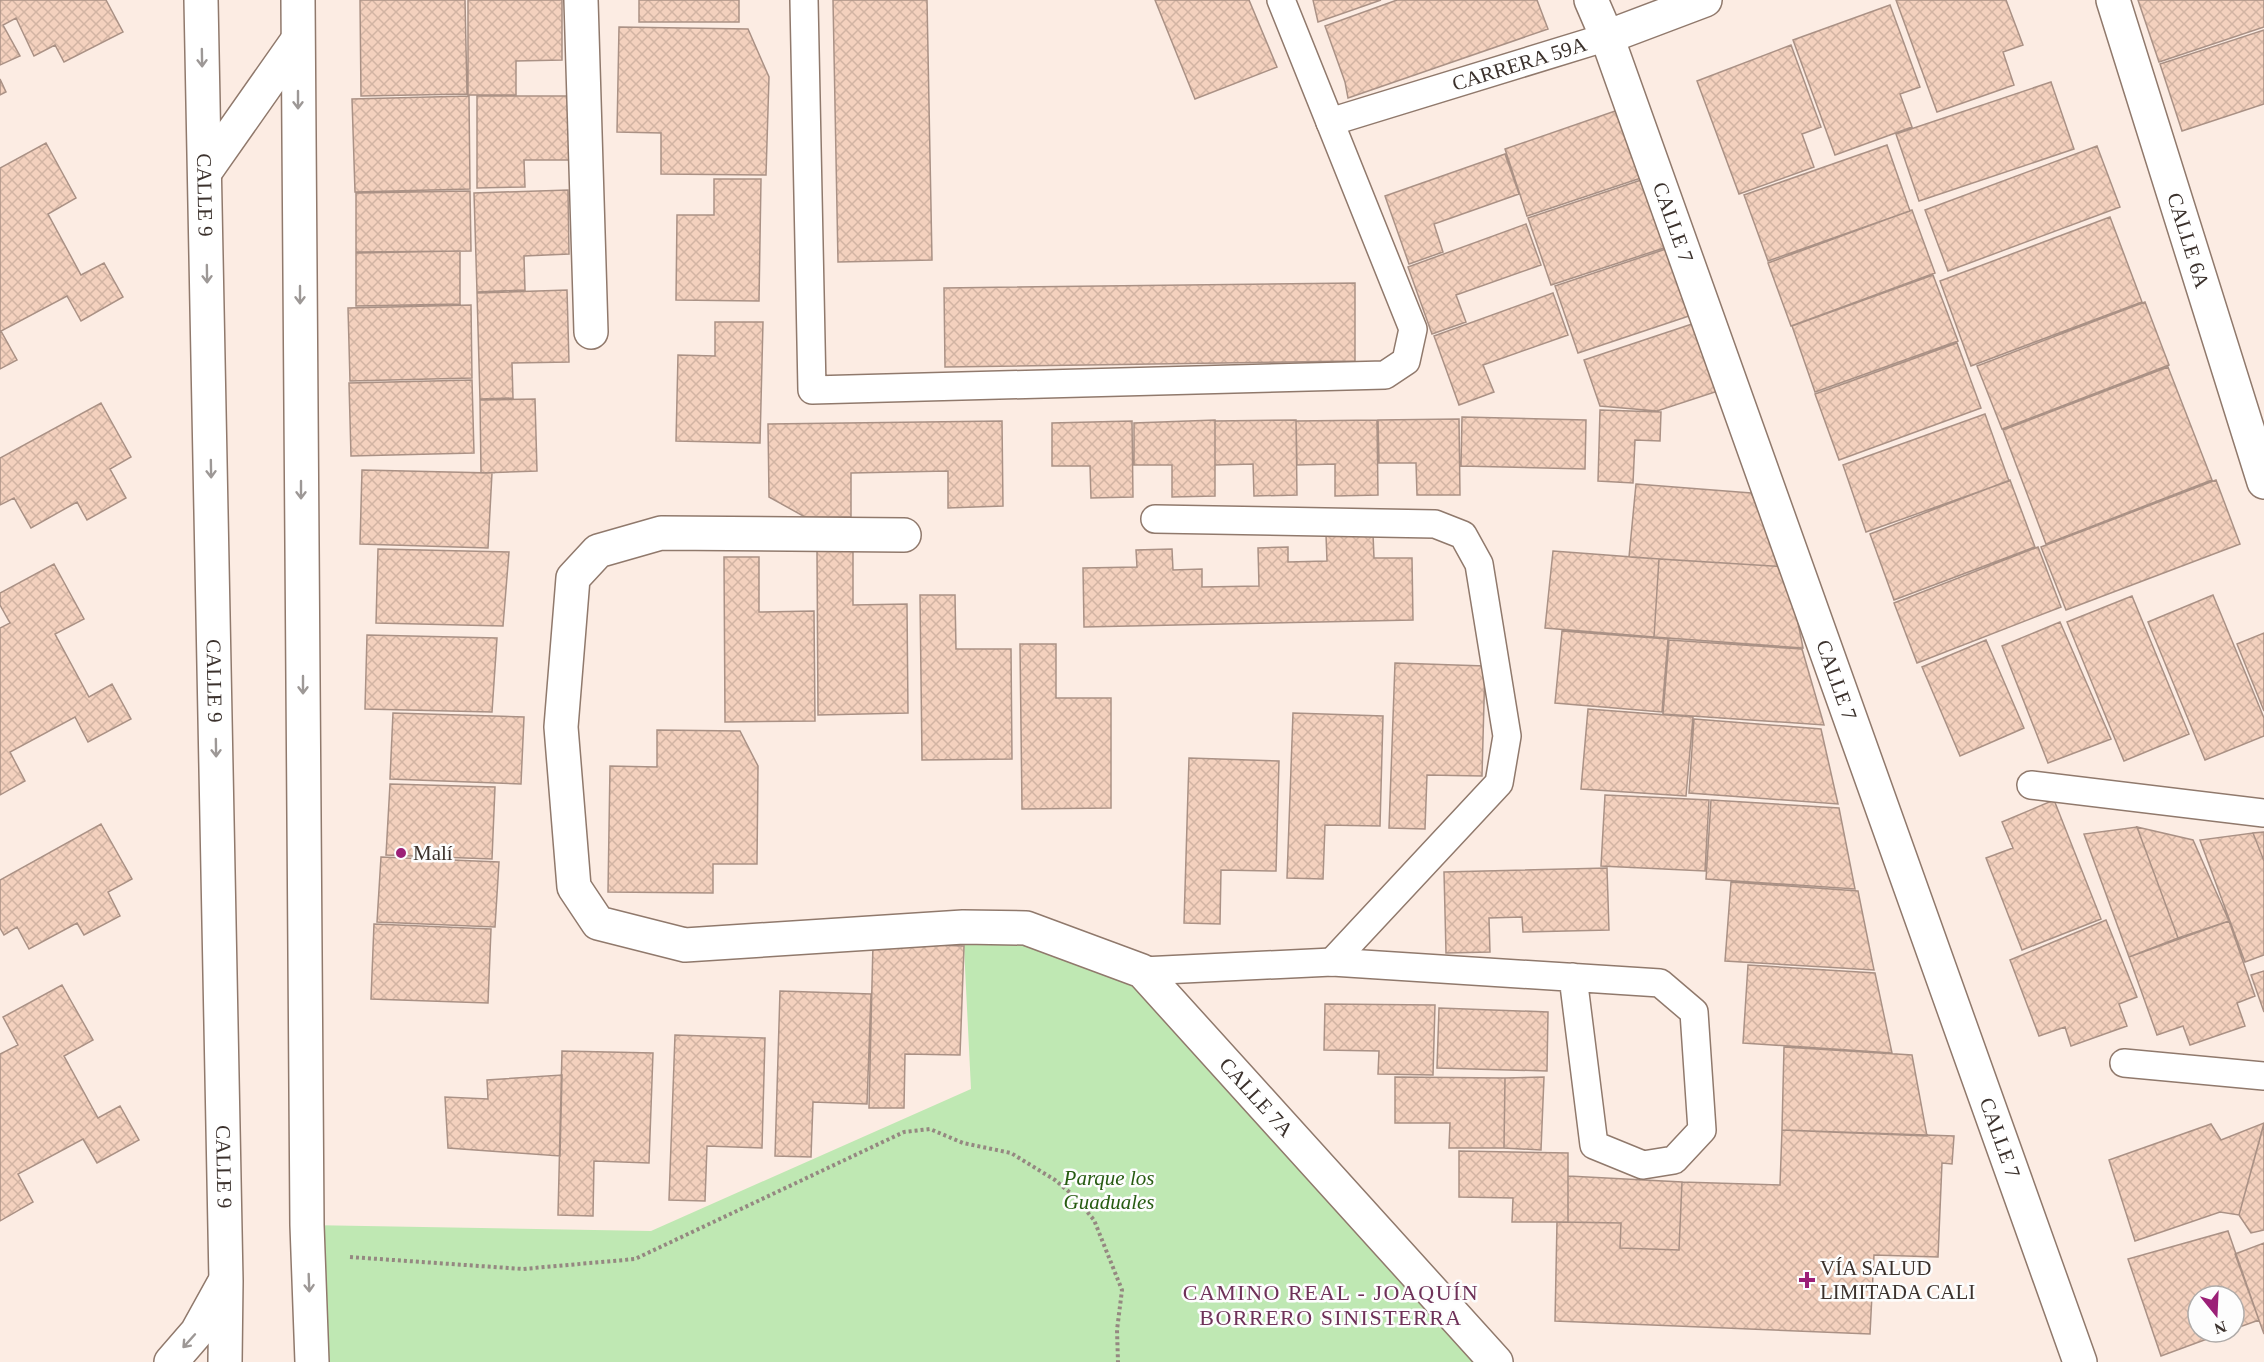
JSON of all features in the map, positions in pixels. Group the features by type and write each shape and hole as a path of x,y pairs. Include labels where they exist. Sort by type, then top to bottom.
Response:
{"street":[{"name":"CALLE 9","path":"201,0 226,1281 225,1362"},
{"path":"298,0 307,1213 312,1362"},
{"path":"581,0 591,332"},
{"name":"CALLE 7","path":"1591,0 1607,37 2080,1362"},
{"name":"CARRERA 59A","path":"1607,37 1706,0"},
{"name":"CALLE 6A","path":"2113,0 2264,482"},
{"path":"205,172 297,40"},
{"name":"CALLE 7A","path":"904,535 661,533 598,550 573,578 561,727 574,886 598,923 686,945 963,927 1026,928 1143,971 1496,1362"},
{"path":"171,1362 197,1332 226,1281"}],"lane":[{"path":"804,0 812,390 1384,375 1406,362 1413,329 1281,0"},
{"name":"CARRERA 59A","path":"1330,122 1607,37"},
{"path":"1155,519 1435,524 1463,536 1479,564 1507,736 1499,783 1332,962"},
{"path":"2031,785 2264,813"},
{"path":"1143,971 1332,962 1573,977 1660,983 1694,1012 1702,1130 1674,1160 1643,1165 1594,1145 1573,977"},
{"path":"2124,1063 2264,1076"}],"path":[{"path":"347,1257 523,1269 635,1259 904,1132 930,1129 963,1143 1011,1153 1055,1180 1074,1196 1094,1220 1122,1290 1117,1330 1118,1362"}],"green space":[{"name":"Parque los Guaduales","path":"963,927 1142,971 1496,1362 312,1362 307,1225 651,1231 971,1089"}],"building":[{"path":"0,0 106,0 123,32 64,62 55,45 34,56 16,18 3,25 20,56 0,65"},
{"path":"360,0 465,0 467,94 361,96"},
{"path":"468,0 562,0 562,60 516,61 516,95 468,95"},
{"path":"639,0 739,0 739,22 639,22"},
{"path":"833,0 927,0 932,260 838,262"},
{"path":"1155,0 1249,0 1277,67 1195,99"},
{"path":"1313,0 1381,0 1318,22"},
{"path":"1397,0 1537,0 1548,29 1348,98 1345,82 1325,26"},
{"path":"1896,0 2006,0 2023,45 2003,52 2014,85 1937,112"},
{"path":"2138,0 2264,0 2264,27 2159,62"},
{"path":"1890,5 1920,87 1900,94 1912,127 1835,155 1793,40"},
{"path":"619,27 748,29 769,77 766,175 661,174 661,133 617,132"},
{"path":"2264,30 2264,104 2182,131 2160,64"},
{"path":"1791,45 1821,127 1802,134 1814,167 1739,194 1697,81"},
{"path":"0,79 6,92 0,95"},
{"path":"2051,82 2074,149 1919,201 1896,134"},
{"path":"469,96 470,189 355,192 352,99"},
{"path":"477,96 571,96 570,160 524,160 525,187 477,188"},
{"path":"1621,109 1644,177 1527,216 1505,149"},
{"path":"46,143 76,198 48,214 81,275 104,263 123,297 81,321 67,296 1,331 17,360 0,369 0,168"},
{"path":"1887,145 1910,211 1768,261 1744,195"},
{"path":"2097,146 2120,207 1948,271 1925,210"},
{"path":"1505,154 1519,194 1434,224 1443,252 1409,264 1385,196"},
{"path":"714,179 761,179 759,301 676,300 677,215 714,215"},
{"path":"1644,179 1667,247 1551,285 1528,218"},
{"path":"568,190 569,254 524,256 525,290 477,292 474,193"},
{"path":"470,191 471,251 356,252 356,193"},
{"path":"1912,210 1935,273 1791,326 1768,263"},
{"path":"2110,217 2142,302 1971,366 1940,281"},
{"path":"1526,224 1541,265 1456,295 1466,322 1432,334 1408,267"},
{"path":"1672,247 1695,314 1578,353 1555,286"},
{"path":"460,251 460,304 356,306 356,253"},
{"path":"1933,275 1958,341 1815,392 1792,326"},
{"path":"1355,283 1355,361 945,367 944,288"},
{"path":"567,290 569,362 512,363 513,398 480,399 477,293"},
{"path":"1553,293 1568,335 1483,365 1494,392 1459,405 1434,336"},
{"path":"2145,302 2169,365 2002,429 1977,366"},
{"path":"471,305 472,378 350,381 348,308"},
{"path":"1701,321 1724,389 1657,411 1600,406 1584,360"},
{"path":"715,322 763,322 760,443 676,441 678,355 715,356"},
{"path":"1957,343 1981,408 1839,460 1815,394"},
{"path":"2168,367 2212,480 2046,544 2003,430"},
{"path":"472,380 474,453 351,456 349,383"},
{"path":"535,399 537,471 481,473 480,400"},
{"path":"101,403 131,457 110,469 126,498 87,520 77,502 31,528 14,498 0,505 0,458"},
{"path":"1600,410 1661,412 1660,441 1635,440 1633,483 1598,481"},
{"path":"1985,414 2009,481 1866,532 1843,465"},
{"path":"1462,417 1586,420 1585,469 1461,466"},
{"path":"1459,419 1460,495 1417,495 1416,463 1379,463 1378,420"},
{"path":"1215,420 1215,496 1172,497 1172,465 1134,465 1134,423"},
{"path":"1296,420 1297,495 1254,496 1253,464 1215,465 1215,421"},
{"path":"1377,420 1378,495 1335,496 1335,464 1297,465 1296,421"},
{"path":"1002,421 1003,506 948,508 948,471 851,473 851,517 805,517 769,497 768,424"},
{"path":"1132,421 1133,497 1091,498 1090,466 1052,466 1052,423"},
{"path":"362,470 492,473 488,548 360,544"},
{"path":"2010,480 2035,547 1894,600 1870,534"},
{"path":"2216,480 2240,544 2066,610 2041,547"},
{"path":"1636,484 1751,493 1787,567 1629,557"},
{"path":"1373,534 1374,558 1412,558 1413,620 1084,627 1083,568 1137,567 1136,550 1172,549 1173,570 1202,569 1202,587 1259,586 1258,548 1288,547 1288,562 1327,561 1326,535"},
{"path":"2038,547 2061,607 1917,663 1894,603"},
{"path":"378,549 509,552 503,626 376,623"},
{"path":"817,550 853,550 853,605 907,604 908,713 818,715"},
{"path":"1553,551 1659,559 1654,637 1545,628"},
{"path":"724,557 759,557 759,612 814,611 815,721 725,722"},
{"path":"1659,559 1787,567 1803,648 1654,637"},
{"path":"54,564 84,619 55,634 89,697 112,684 131,719 88,742 75,717 10,752 25,781 0,795 0,628 10,623 0,605 0,593"},
{"path":"920,595 955,595 956,649 1011,649 1012,759 922,760"},
{"path":"2213,595 2264,718 2264,736 2205,760 2148,622"},
{"path":"2132,596 2189,734 2124,761 2067,622"},
{"path":"2060,622 2111,739 2048,763 2002,646"},
{"path":"1562,631 1668,639 1662,712 1555,703"},
{"path":"2264,633 2264,711 2237,644"},
{"path":"367,635 497,638 492,712 365,709"},
{"path":"1669,640 1802,649 1824,725 1663,714"},
{"path":"1986,640 2024,728 1960,756 1922,667"},
{"path":"1020,644 1056,644 1056,698 1111,698 1111,808 1022,809"},
{"path":"1395,663 1485,666 1482,776 1427,775 1425,829 1389,828"},
{"path":"1588,709 1693,717 1686,796 1581,789"},
{"path":"393,713 524,717 521,784 390,779"},
{"path":"1293,713 1383,716 1380,826 1325,825 1323,879 1287,878"},
{"path":"1694,719 1821,729 1838,804 1689,793"},
{"path":"657,730 740,731 758,766 757,864 713,864 713,893 608,892 610,766 657,767"},
{"path":"1189,758 1279,761 1276,871 1221,870 1220,924 1184,923"},
{"path":"390,784 495,787 492,859 386,855"},
{"path":"1605,795 1709,800 1705,871 1601,866"},
{"path":"1711,800 1839,808 1855,889 1706,879"},
{"path":"2054,800 2101,919 2022,950 1986,858 2013,848 2002,822"},
{"path":"101,824 132,879 108,892 120,916 84,935 77,923 29,949 17,927 4,935 0,928 0,880"},
{"path":"2137,827 2178,938 2129,957 2084,834"},
{"path":"2137,827 2193,840 2229,921 2178,938"},
{"path":"2264,832 2264,861 2253,833"},
{"path":"2253,833 2264,861 2264,955 2245,962 2200,840"},
{"path":"381,857 499,862 495,927 377,922"},
{"path":"1607,868 1609,930 1523,932 1522,917 1489,918 1490,952 1446,953 1444,872"},
{"path":"1731,882 1858,891 1874,970 1725,961"},
{"path":"2106,920 2137,997 2119,1004 2127,1026 2071,1046 2065,1027 2039,1036 2010,960"},
{"path":"2229,921 2255,996 2237,1003 2245,1026 2190,1045 2183,1026 2157,1035 2129,957"},
{"path":"374,924 491,929 488,1003 371,999"},
{"path":"873,943 964,946 960,1055 905,1054 904,1108 869,1108"},
{"path":"1748,965 1875,973 1892,1053 1743,1043"},
{"path":"2264,971 2264,1012 2251,975"},
{"path":"62,985 93,1040 64,1056 98,1118 120,1106 139,1140 97,1163 83,1139 18,1174 33,1202 0,1221 0,1054 18,1045 3,1017"},
{"path":"780,991 871,994 867,1104 813,1102 811,1157 775,1156"},
{"path":"1325,1004 1435,1005 1433,1075 1378,1074 1379,1051 1324,1050"},
{"path":"1439,1008 1548,1012 1547,1071 1437,1068"},
{"path":"675,1035 765,1038 762,1148 707,1146 705,1201 669,1200"},
{"path":"1784,1047 1912,1055 1927,1136 1782,1130"},
{"path":"562,1051 653,1053 649,1163 594,1161 593,1216 558,1215"},
{"path":"562,1075 560,1156 448,1148 445,1097 488,1099 487,1080"},
{"path":"1395,1077 1505,1078 1504,1148 1449,1148 1450,1123 1395,1123"},
{"path":"1544,1077 1541,1150 1504,1148 1505,1078"},
{"path":"2264,1123 2239,1215 2220,1212 2135,1241 2109,1160 2211,1124 2221,1140"},
{"path":"2264,1124 2264,1230 2251,1233 2239,1215"},
{"path":"1782,1130 1954,1136 1952,1164 1942,1163 1938,1257 1874,1255 1870,1334 1555,1321 1557,1222 1621,1223 1620,1248 1679,1250 1682,1182 1780,1185"},
{"path":"1459,1151 1568,1153 1568,1222 1512,1222 1513,1198 1459,1197"},
{"path":"1568,1176 1682,1182 1679,1250 1620,1248 1621,1223 1568,1222"},
{"path":"2228,1231 2259,1320 2246,1325 2246,1284 2186,1284 2186,1344 2194,1344 2161,1356 2128,1259"},
{"path":"2264,1243 2264,1334 2246,1284 2235,1254"}],"place":[{"name":"Malí","path":"401,853"},
{"name":"VÍA SALUD LIMITADA CALI","path":"1807,1280"}],"district":[{"name":"CAMINO REAL - JOAQUÍN BORRERO SINISTERRA","path":"1331,1304"}]}
